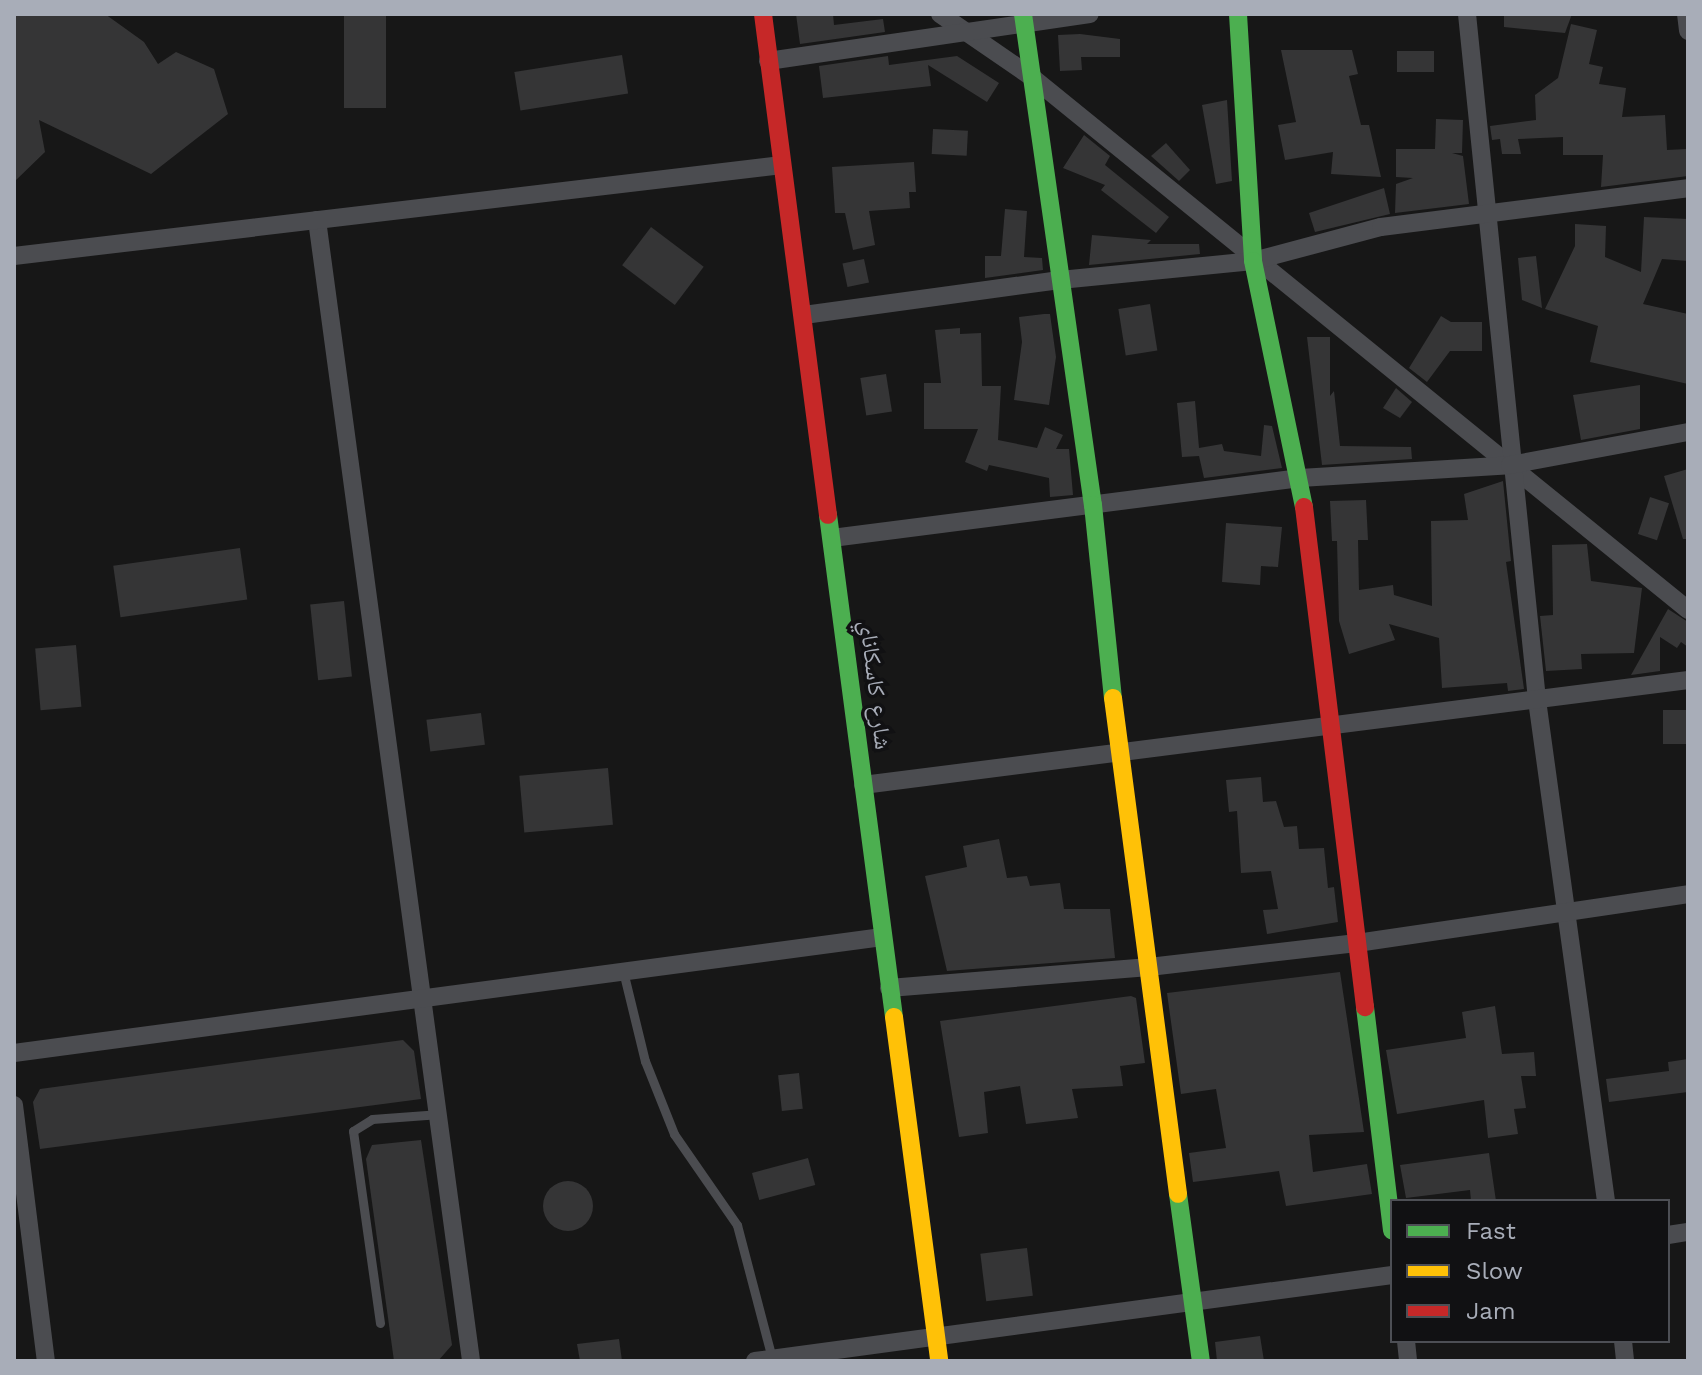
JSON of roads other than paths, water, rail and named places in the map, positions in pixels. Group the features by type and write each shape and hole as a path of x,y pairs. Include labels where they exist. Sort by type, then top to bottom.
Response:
{"street":[{"name":"شارع كاسكاناي","path":"763,14 939,1361"},
{"path":"940,14 1033,78 1253,261 1688,610"},
{"path":"768,61 1024,18 1090,14"},
{"path":"1238,14 1253,261 1300,478 1390,1214"},
{"path":"1467,14 1491,217 1510,465 1537,700 1563,911 1606,1199"},
{"path":"1686,14 1688,31"},
{"path":"1024,18 1093,505 1119,754 1201,1361"},
{"path":"14,256 782,165"},
{"path":"804,315 1060,280 1253,261 1381,227 1491,217 1688,188"},
{"path":"317,220 424,994 471,1361"},
{"path":"832,538 1300,478 1510,465 1688,432"},
{"path":"863,785 1688,680"},
{"path":"889,988 1149,967 1357,943 1688,894"},
{"path":"14,1053 424,994 882,937"},
{"path":"14,1105 46,1361"},
{"path":"763,1360 936,1334 1390,1275"}],"lane":[{"path":"623,969 645,1061 674,1134 737,1225 763,1360"},
{"path":"380,1323 353,1131 372,1119 440,1114"}]}
